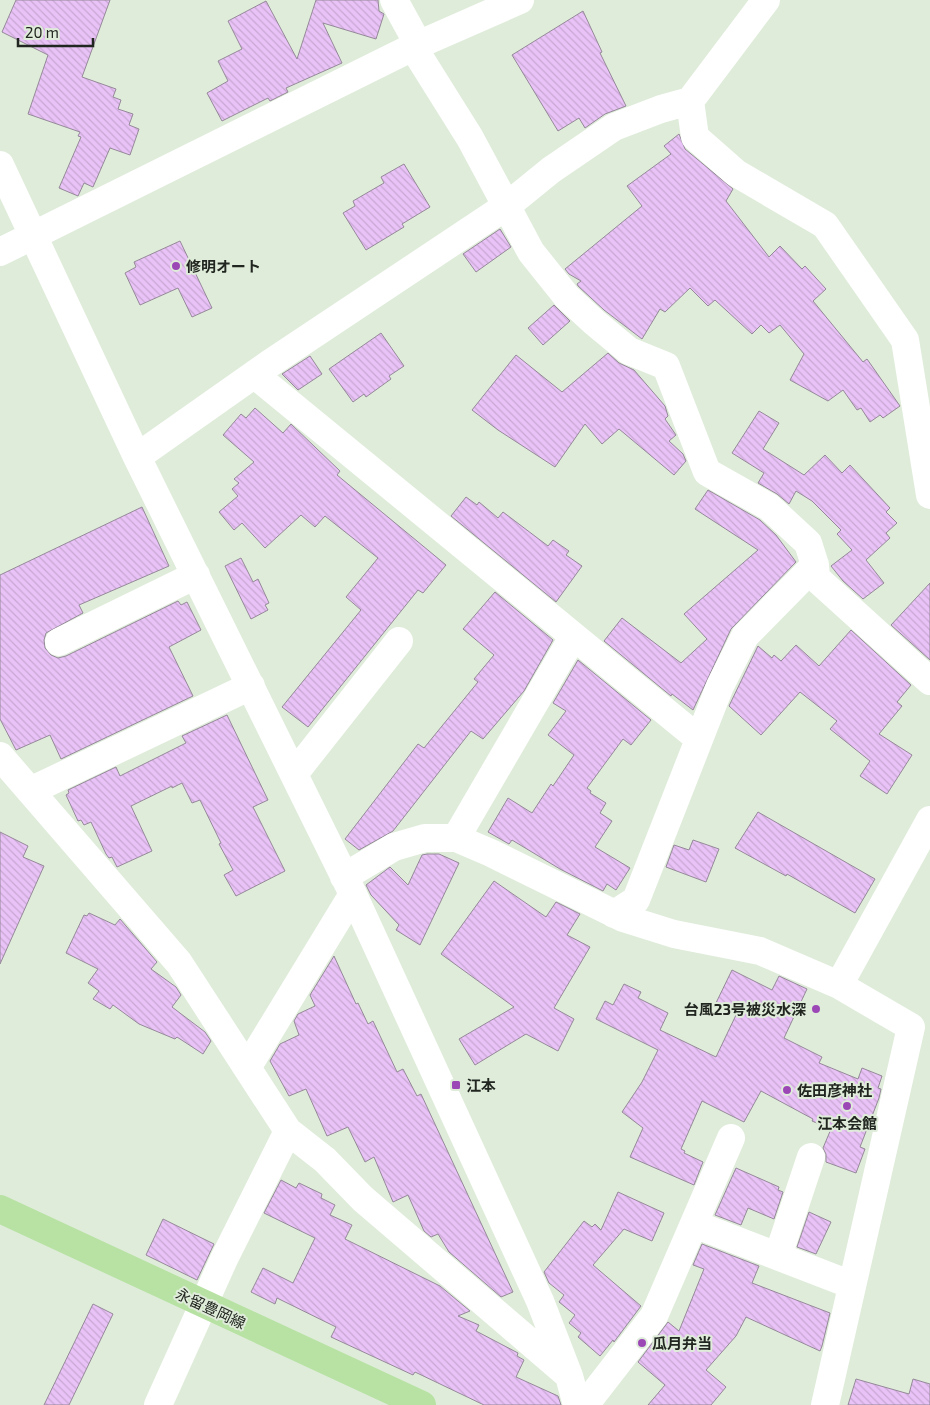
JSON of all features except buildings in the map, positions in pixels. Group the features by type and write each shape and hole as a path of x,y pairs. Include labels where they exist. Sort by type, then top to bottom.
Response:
{"main road":[{"name":"永留豊岡線","path":"0,1209 422,1405"}],"street":[{"path":"394,0 415,46 508,205 531,252 567,297 629,351 666,366 707,472 769,507 808,543 815,565 816,578 930,681"},
{"path":"0,252 415,46 520,0"},
{"path":"138,457 255,375 508,205 551,170 614,127 661,109 690,101 766,0"},
{"path":"690,101 695,137 736,173 825,226 905,340 930,495"},
{"path":"0,165 138,457 348,885 540,1301 569,1376 577,1405"},
{"path":"255,375 700,739"},
{"path":"614,914 636,900 720,686 745,636 815,565"},
{"path":"58,642 196,575"},
{"path":"456,838 573,637"},
{"path":"294,774 399,641"},
{"path":"30,791 251,686"},
{"path":"0,756 179,963 288,1131 325,1160 363,1198 569,1376"},
{"path":"839,985 930,820"},
{"path":"247,1068 348,885 394,847 425,838 456,838 491,853 614,914 674,934 760,951 839,985 910,1027 825,1405"},
{"path":"158,1405 224,1259 288,1131"},
{"path":"585,1405 654,1316 731,1138"},
{"path":"778,1256 811,1157"},
{"path":"694,1224 852,1285"}],"place":[{"name":"修明オート","path":"176,266"},
{"name":"台風23号被災水深","path":"816,1009"},
{"name":"江本","path":"456,1085"},
{"name":"佐田彦神社","path":"787,1090"},
{"name":"江本会館","path":"847,1106"},
{"name":"瓜月弁当","path":"642,1343"}]}
